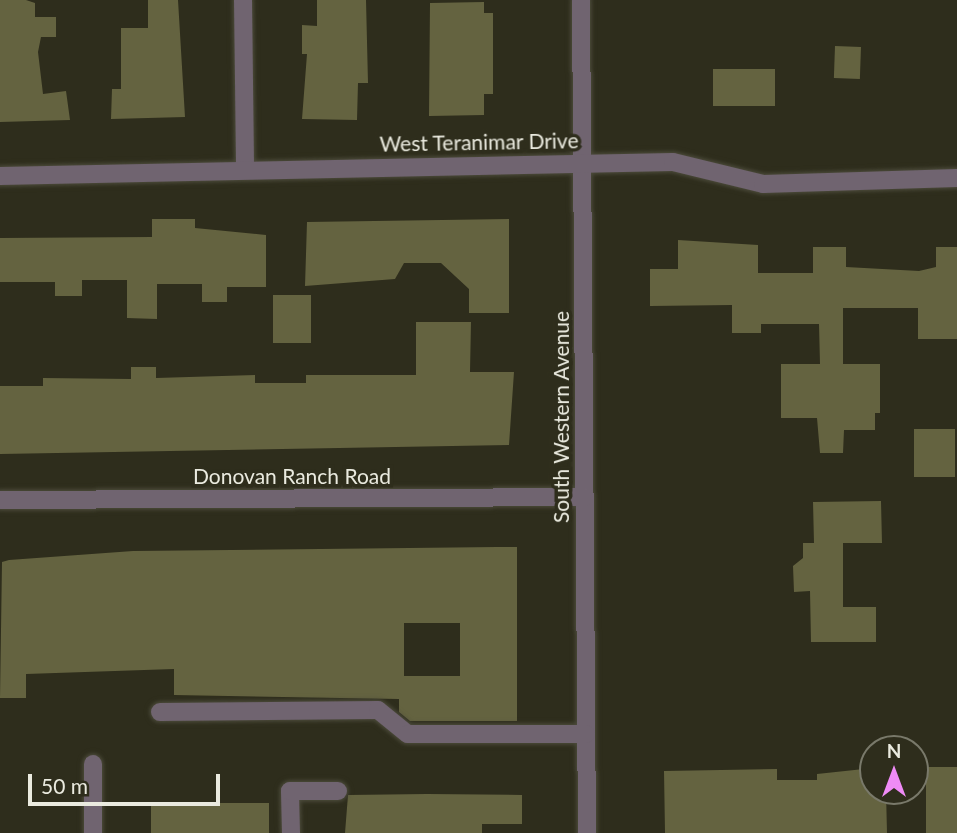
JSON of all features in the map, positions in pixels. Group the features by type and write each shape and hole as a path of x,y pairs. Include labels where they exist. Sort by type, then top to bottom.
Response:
{"street":[{"path":"243,0 245,167"},
{"name":"South Western Avenue","path":"580,0 587,833"},
{"name":"West Teranimar Drive","path":"0,176 245,167 673,162 763,184 957,178"},
{"name":"Donovan Ranch Road","path":"0,500 585,497"},
{"path":"160,712 378,710 408,734 586,734"},
{"path":"93,764 93,833"},
{"path":"291,833 290,791 338,791"}],"building":[{"path":"0,0 26,0 35,3 35,17 56,17 56,37 41,37 38,52 43,94 66,91 70,120 0,122"},
{"path":"148,0 178,0 185,117 111,119 112,89 121,89 121,28 148,28"},
{"path":"317,0 366,0 368,83 358,83 357,120 302,119 307,54 302,54 302,25 317,26"},
{"path":"484,2 484,13 493,13 493,94 484,94 484,115 429,116 430,3"},
{"path":"835,46 861,47 860,79 834,78"},
{"path":"713,69 775,69 775,106 713,106"},
{"path":"152,219 195,219 195,228 266,235 266,287 227,287 227,302 202,302 202,284 157,284 157,319 127,318 127,280 82,280 82,296 55,296 55,282 0,282 0,238 152,237"},
{"path":"509,219 509,313 469,313 469,289 441,263 404,263 395,279 305,286 307,222"},
{"path":"678,240 758,245 758,273 813,273 813,247 846,247 846,267 919,271 936,267 936,247 957,247 957,339 918,339 918,308 843,308 843,364 880,364 880,413 875,413 875,430 844,430 843,453 820,453 817,418 781,418 781,364 820,364 819,324 761,324 761,333 732,333 732,305 650,306 650,269 678,269"},
{"path":"273,295 311,295 311,343 273,343"},
{"path":"416,322 471,322 470,372 514,372 509,445 0,454 0,386 43,386 43,378 131,379 131,367 156,367 156,378 255,375 255,383 306,383 306,375 416,375"},
{"path":"914,429 955,429 955,477 914,477"},
{"path":"881,501 882,543 843,543 843,607 876,607 876,642 811,642 810,591 794,592 793,566 803,558 803,543 814,543 813,502"},
{"path":"517,547 517,721 410,721 399,712 399,699 174,695 174,669 26,674 26,698 0,698 2,562 133,551","holes":["404,623 460,623 460,676 404,676"]},
{"path":"929,767 957,767 957,833 926,833"},
{"path":"777,769 777,780 817,780 817,774 859,770 859,805 886,805 887,833 665,833 664,771"},
{"path":"348,795 522,795 522,824 482,824 482,833 345,833"},
{"path":"151,803 269,803 269,833 151,833"}]}
